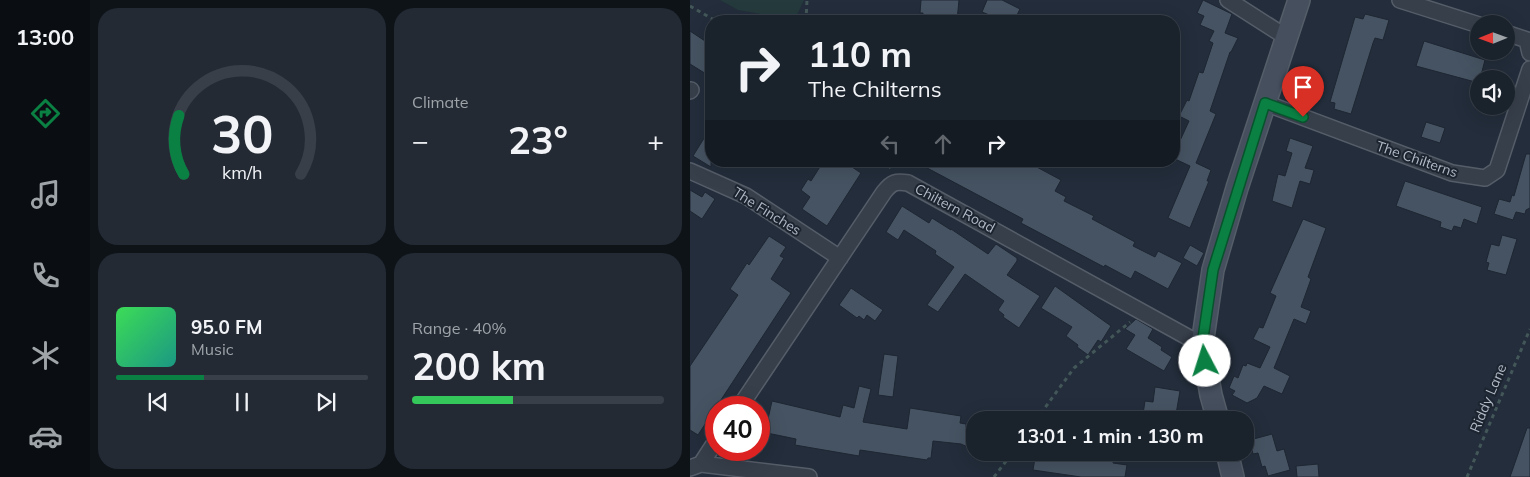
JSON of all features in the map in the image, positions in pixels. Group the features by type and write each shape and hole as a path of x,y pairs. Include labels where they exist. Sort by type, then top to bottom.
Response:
{"street":[{"path":"1228,0 1286,38"},
{"path":"1216,411 1202,345 1213,270 1299,0"},
{"path":"1400,0 1470,22"},
{"path":"1515,36 1527,40 1530,53"},
{"name":"The Chilterns","path":"1265,103 1452,174 1485,178 1496,170 1530,69"},
{"name":"The Finches","path":"690,170 746,196 840,258"},
{"name":"Chiltern Road","path":"747,396 891,184 897,181 908,183 1202,345"},
{"path":"695,466 705,454"},
{"path":"1229,461 1233,477"},
{"path":"695,466 809,477"}],"path":[{"path":"806,15 807,0"},
{"path":"690,6 706,15"},
{"path":"1043,411 1074,368 1141,313"},
{"name":"Riddy Lane","path":"1467,477 1530,329"},
{"path":"994,477 1006,461"}],"green space":[{"path":"720,0 804,0 797,15 767,15 738,10"}],"building":[{"path":"921,0 959,0 958,15 923,15 923,13 920,13"},
{"path":"987,0 1002,0 1020,9 1017,15 989,15 982,12"},
{"path":"1203,0 1232,14 1225,33 1238,38 1230,52 1210,111 1216,114 1196,163 1211,170 1207,181 1209,181 1190,228 1168,218 1190,166 1180,161 1180,141 1189,121 1180,116 1180,114 1187,100 1189,101 1199,72 1203,73 1213,43 1209,41 1214,31 1200,25 1204,16 1197,13"},
{"path":"1365,14 1389,20 1383,40 1375,38 1351,114 1334,109 1335,103 1330,102 1355,17 1363,19"},
{"path":"690,31 705,41 705,73 690,64"},
{"path":"1424,41 1470,55 1470,60 1485,60 1482,70 1470,70 1470,81 1416,66"},
{"path":"1426,122 1445,128 1440,143 1421,137"},
{"path":"705,137 705,163 693,156"},
{"path":"1290,138 1313,146 1305,168 1314,170 1310,184 1300,181 1292,208 1272,201 1278,174 1285,176 1292,153 1286,151"},
{"path":"1526,154 1530,154 1530,208 1526,210 1525,214 1516,212 1513,220 1494,214 1499,199 1510,202 1512,195 1514,196"},
{"path":"820,167 852,167 861,173 827,226 802,209 810,197 801,190 808,179 811,181"},
{"path":"925,167 1037,167 1061,180 1055,191 1066,197 1064,201 1094,216 1092,219 1135,242 1133,246 1155,257 1158,251 1182,263 1168,289 1135,271 1131,279 1105,265 1104,267 1021,223 1023,219"},
{"path":"1405,181 1482,207 1477,224 1464,219 1461,228 1454,226 1452,231 1440,227 1441,222 1396,206"},
{"path":"690,190 702,197 705,192 715,199 702,219 690,211"},
{"path":"902,206 929,223 932,218 988,254 996,244 1017,258 1017,261 1007,275 1040,296 1019,328 1003,317 1004,315 998,310 1004,301 965,274 938,312 927,305 954,267 935,254 936,251 904,230 898,240 886,232"},
{"path":"1303,219 1326,228 1308,277 1311,279 1301,307 1311,311 1306,324 1294,319 1274,368 1290,376 1282,394 1264,386 1257,398 1247,403 1232,395 1235,391 1229,388 1234,376 1238,378 1243,365 1246,366 1247,363 1260,368 1270,347 1253,339 1259,327 1263,328 1276,296 1270,293"},
{"path":"1502,235 1517,239 1506,275 1487,270 1489,263 1486,262 1491,244 1499,246"},
{"path":"769,236 786,247 780,256 784,258 771,279 791,293 724,396 705,396 705,424 698,435 690,430 690,366 738,295 730,289 747,263 749,265"},
{"path":"1190,245 1204,253 1197,266 1183,258"},
{"path":"1055,286 1111,326 1101,342 1098,340 1088,355 1066,336 1072,327 1041,308"},
{"path":"851,288 883,310 875,321 867,315 864,320 859,316 857,318 839,305"},
{"path":"1136,319 1153,329 1148,338 1162,347 1161,350 1172,357 1164,371 1126,349 1135,335 1125,329"},
{"path":"884,354 898,356 893,397 878,395"},
{"path":"859,386 871,389 863,422 907,429 910,408 961,416 960,423 966,424 966,446 933,441 931,458 927,460 860,450 859,456 795,445 796,439 770,434 772,401 840,417 843,405 854,408"},
{"path":"1155,387 1180,391 1177,411 1143,411 1145,401 1153,402"},
{"path":"1527,428 1530,428 1530,477 1510,477"},
{"path":"1272,434 1277,451 1284,449 1290,470 1268,476 1265,466 1262,467 1258,453 1254,454 1254,439"},
{"path":"1034,461 1114,461 1113,463 1127,465 1125,477 1081,477 1033,470"},
{"path":"1318,464 1319,477 1297,477 1296,466"}],"route":[{"path":"1205,361 1202,345 1213,270 1265,103 1303,117"}]}
